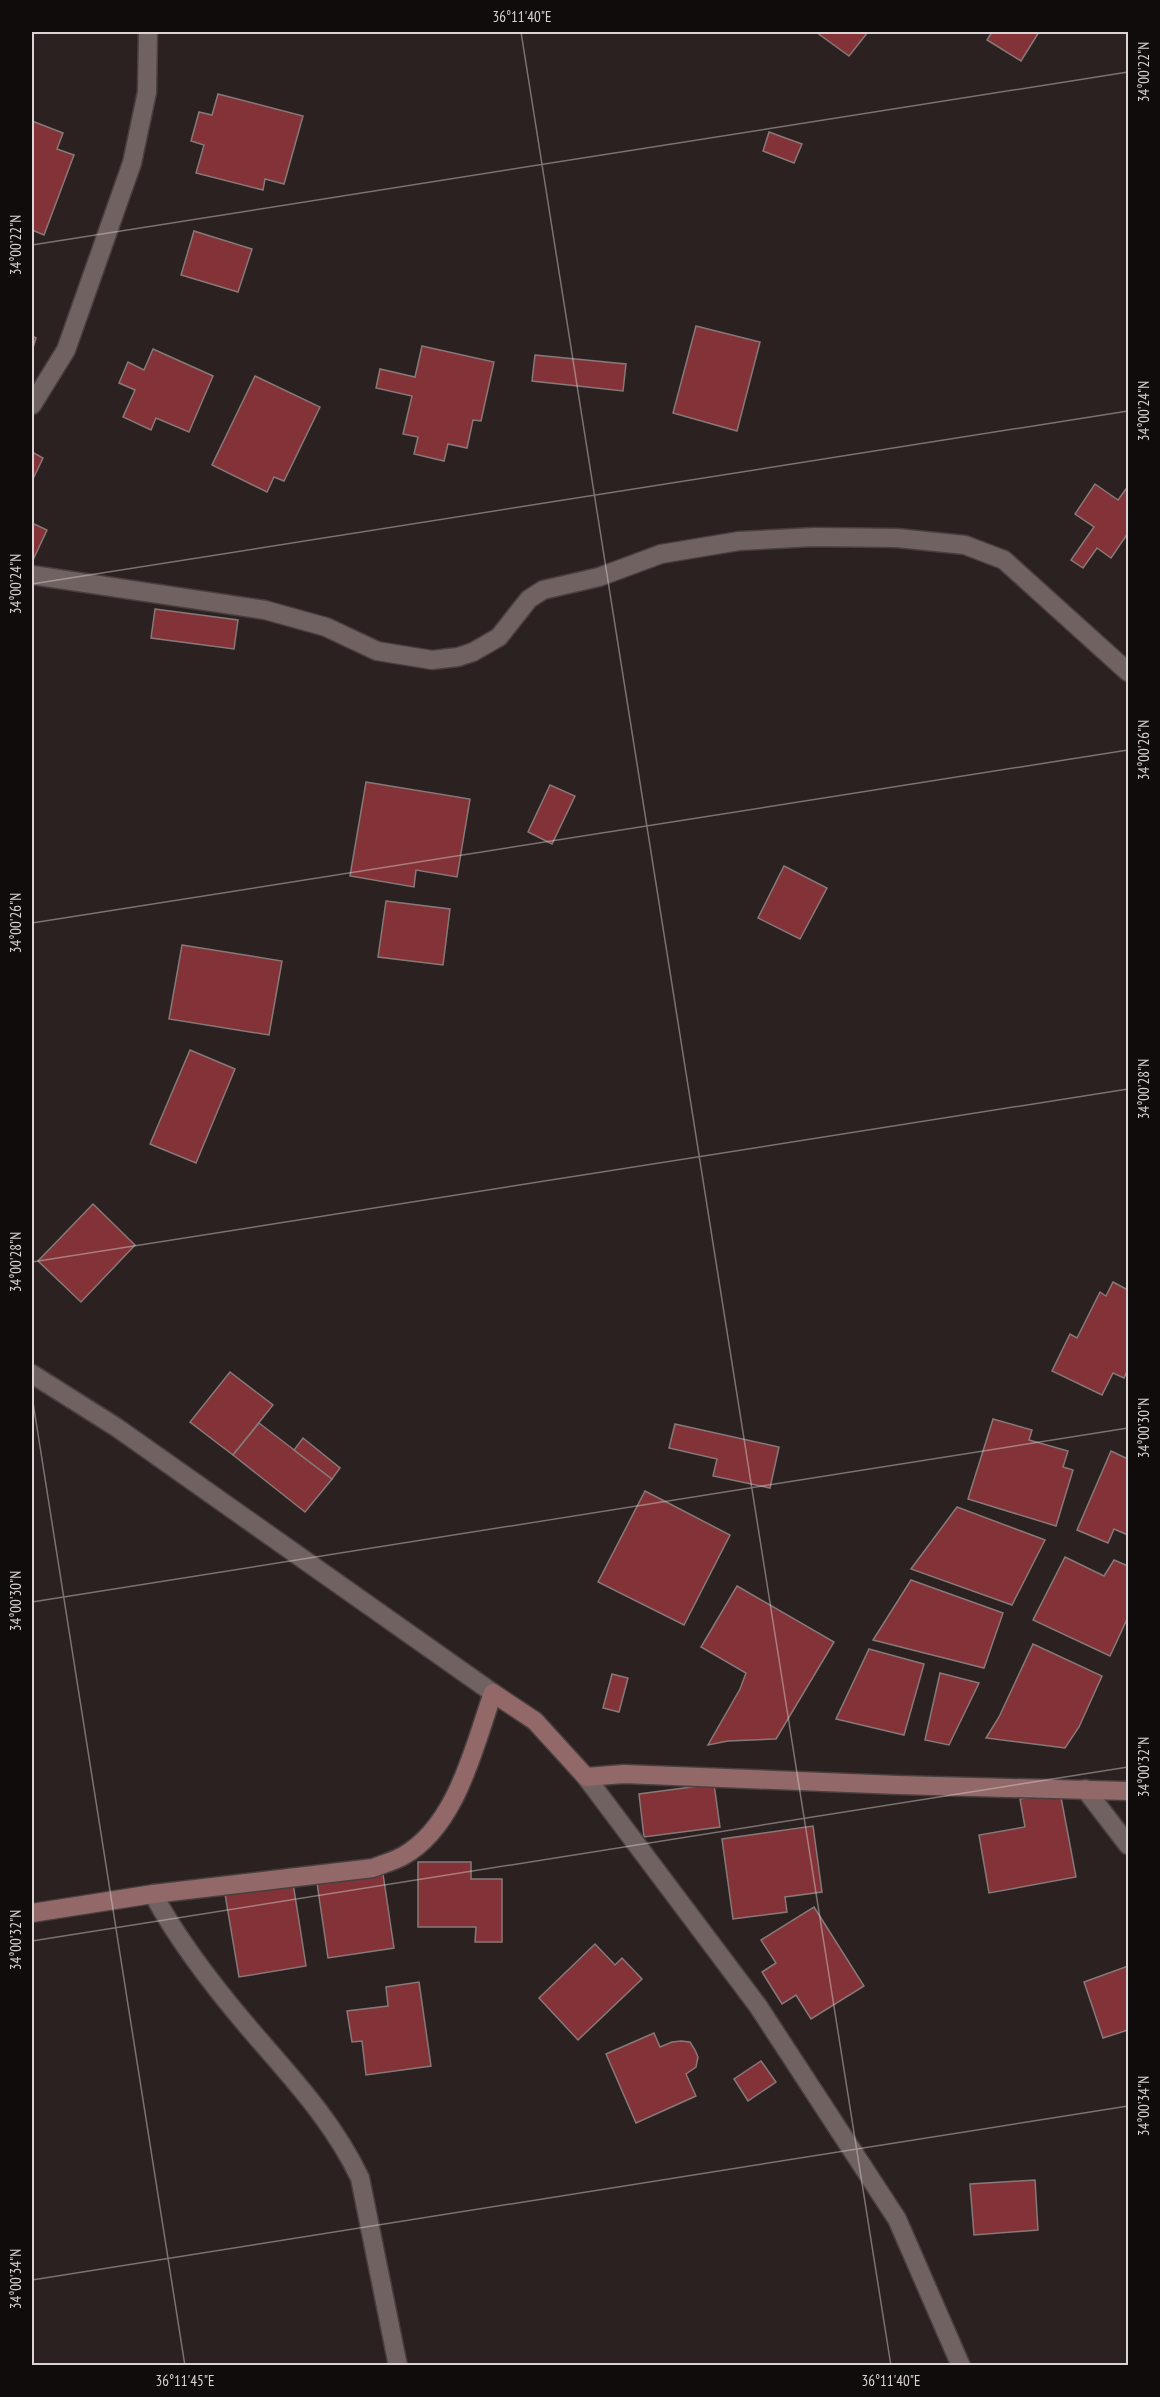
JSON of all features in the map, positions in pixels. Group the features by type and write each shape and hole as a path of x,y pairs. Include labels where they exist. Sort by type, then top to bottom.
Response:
{"street":[{"path":"32,405 66,350 132,163 147,92 148,32"},
{"path":"32,575 265,610 326,627 377,651 432,660 458,657 499,638 529,598 543,590 599,577 661,554 739,541 814,537 897,538 965,545 1004,560 1128,672"},
{"path":"32,1374 116,1427 535,1721 585,1777 758,2006 897,2219 960,2366"},
{"path":"32,1913 153,1894 373,1868 404,1855 444,1817 460,1786 493,1693"},
{"path":"585,1777 624,1774 1128,1791"},
{"path":"1084,1789 1128,1845"},
{"path":"153,1894 178,1936 244,2022 319,2110 348,2152 360,2178 398,2366"}],"building":[{"path":"816,32 868,32 849,56"},
{"path":"992,32 1039,32 1021,61 987,40"},
{"path":"218,94 303,116 284,184 265,179 263,190 196,173 204,145 191,141 199,112 212,115"},
{"path":"32,121 63,133 57,149 74,155 44,235 32,230"},
{"path":"769,132 802,144 794,163 763,151"},
{"path":"194,231 252,249 238,292 181,275"},
{"path":"696,326 760,342 737,431 673,413"},
{"path":"32,336 36,338 32,351"},
{"path":"422,346 494,362 481,421 473,420 467,448 448,444 444,461 414,454 418,437 403,434 412,396 376,388 380,369 415,377"},
{"path":"153,349 213,376 189,432 156,418 151,430 123,417 135,390 119,383 128,362 144,370"},
{"path":"535,355 626,364 623,391 532,381"},
{"path":"255,376 320,407 284,481 274,477 267,492 212,465"},
{"path":"32,452 43,458 32,481"},
{"path":"1095,484 1118,500 1126,489 1128,490 1128,533 1111,558 1097,548 1083,568 1071,560 1094,527 1075,514"},
{"path":"32,523 47,530 32,562"},
{"path":"155,609 238,620 234,649 151,638"},
{"path":"366,782 470,799 457,877 416,870 414,887 350,876"},
{"path":"550,785 575,796 552,844 528,832"},
{"path":"784,866 827,888 800,939 758,918"},
{"path":"386,901 450,909 443,965 378,957"},
{"path":"182,945 282,961 269,1035 169,1019"},
{"path":"190,1050 235,1069 196,1163 150,1144"},
{"path":"93,1204 135,1245 81,1302 38,1261"},
{"path":"1113,1282 1128,1290 1128,1369 1124,1378 1113,1373 1102,1395 1052,1371 1070,1334 1077,1338 1100,1292 1106,1296"},
{"path":"230,1372 273,1405 233,1455 190,1422"},
{"path":"993,1419 1032,1430 1029,1440 1068,1451 1063,1467 1073,1470 1056,1526 968,1499"},
{"path":"259,1423 332,1479 305,1512 233,1455"},
{"path":"675,1424 779,1447 770,1488 713,1476 717,1459 669,1448"},
{"path":"303,1438 340,1468 332,1479 294,1450"},
{"path":"1111,1451 1128,1459 1128,1535 1114,1529 1108,1543 1077,1530"},
{"path":"645,1491 730,1535 684,1625 598,1582"},
{"path":"957,1507 1045,1540 1012,1605 911,1569"},
{"path":"1065,1557 1104,1576 1114,1560 1128,1566 1128,1617 1110,1656 1033,1620"},
{"path":"911,1580 1003,1613 984,1668 873,1640"},
{"path":"737,1586 834,1642 776,1739 728,1741 708,1745 740,1689 746,1673 701,1647"},
{"path":"1033,1644 1102,1676 1079,1727 1065,1748 986,1738 999,1717"},
{"path":"869,1649 924,1664 904,1735 836,1719"},
{"path":"940,1673 979,1683 949,1745 925,1740"},
{"path":"612,1674 628,1678 619,1712 603,1708"},
{"path":"714,1784 720,1827 644,1837 639,1794"},
{"path":"1060,1792 1076,1877 989,1893 979,1835 1025,1827 1020,1799"},
{"path":"813,1826 822,1892 785,1897 787,1912 733,1919 722,1839"},
{"path":"418,1862 471,1862 471,1879 502,1879 502,1942 475,1942 476,1927 418,1927"},
{"path":"383,1874 394,1948 328,1958 317,1883"},
{"path":"293,1883 306,1966 239,1977 225,1894"},
{"path":"814,1907 864,1986 811,2019 796,1995 782,2004 762,1972 776,1963 761,1940"},
{"path":"595,1944 615,1965 622,1958 642,1979 578,2040 539,1998"},
{"path":"1128,1966 1128,2030 1103,2038 1084,1982"},
{"path":"419,1982 431,2066 366,2075 362,2041 352,2042 347,2011 388,2006 386,1987"},
{"path":"654,2033 660,2047 672,2042 690,2042 698,2057 696,2067 686,2074 696,2096 636,2123 606,2054"},
{"path":"761,2061 776,2082 748,2101 734,2079"},
{"path":"1035,2180 1038,2230 974,2235 970,2184"}]}
